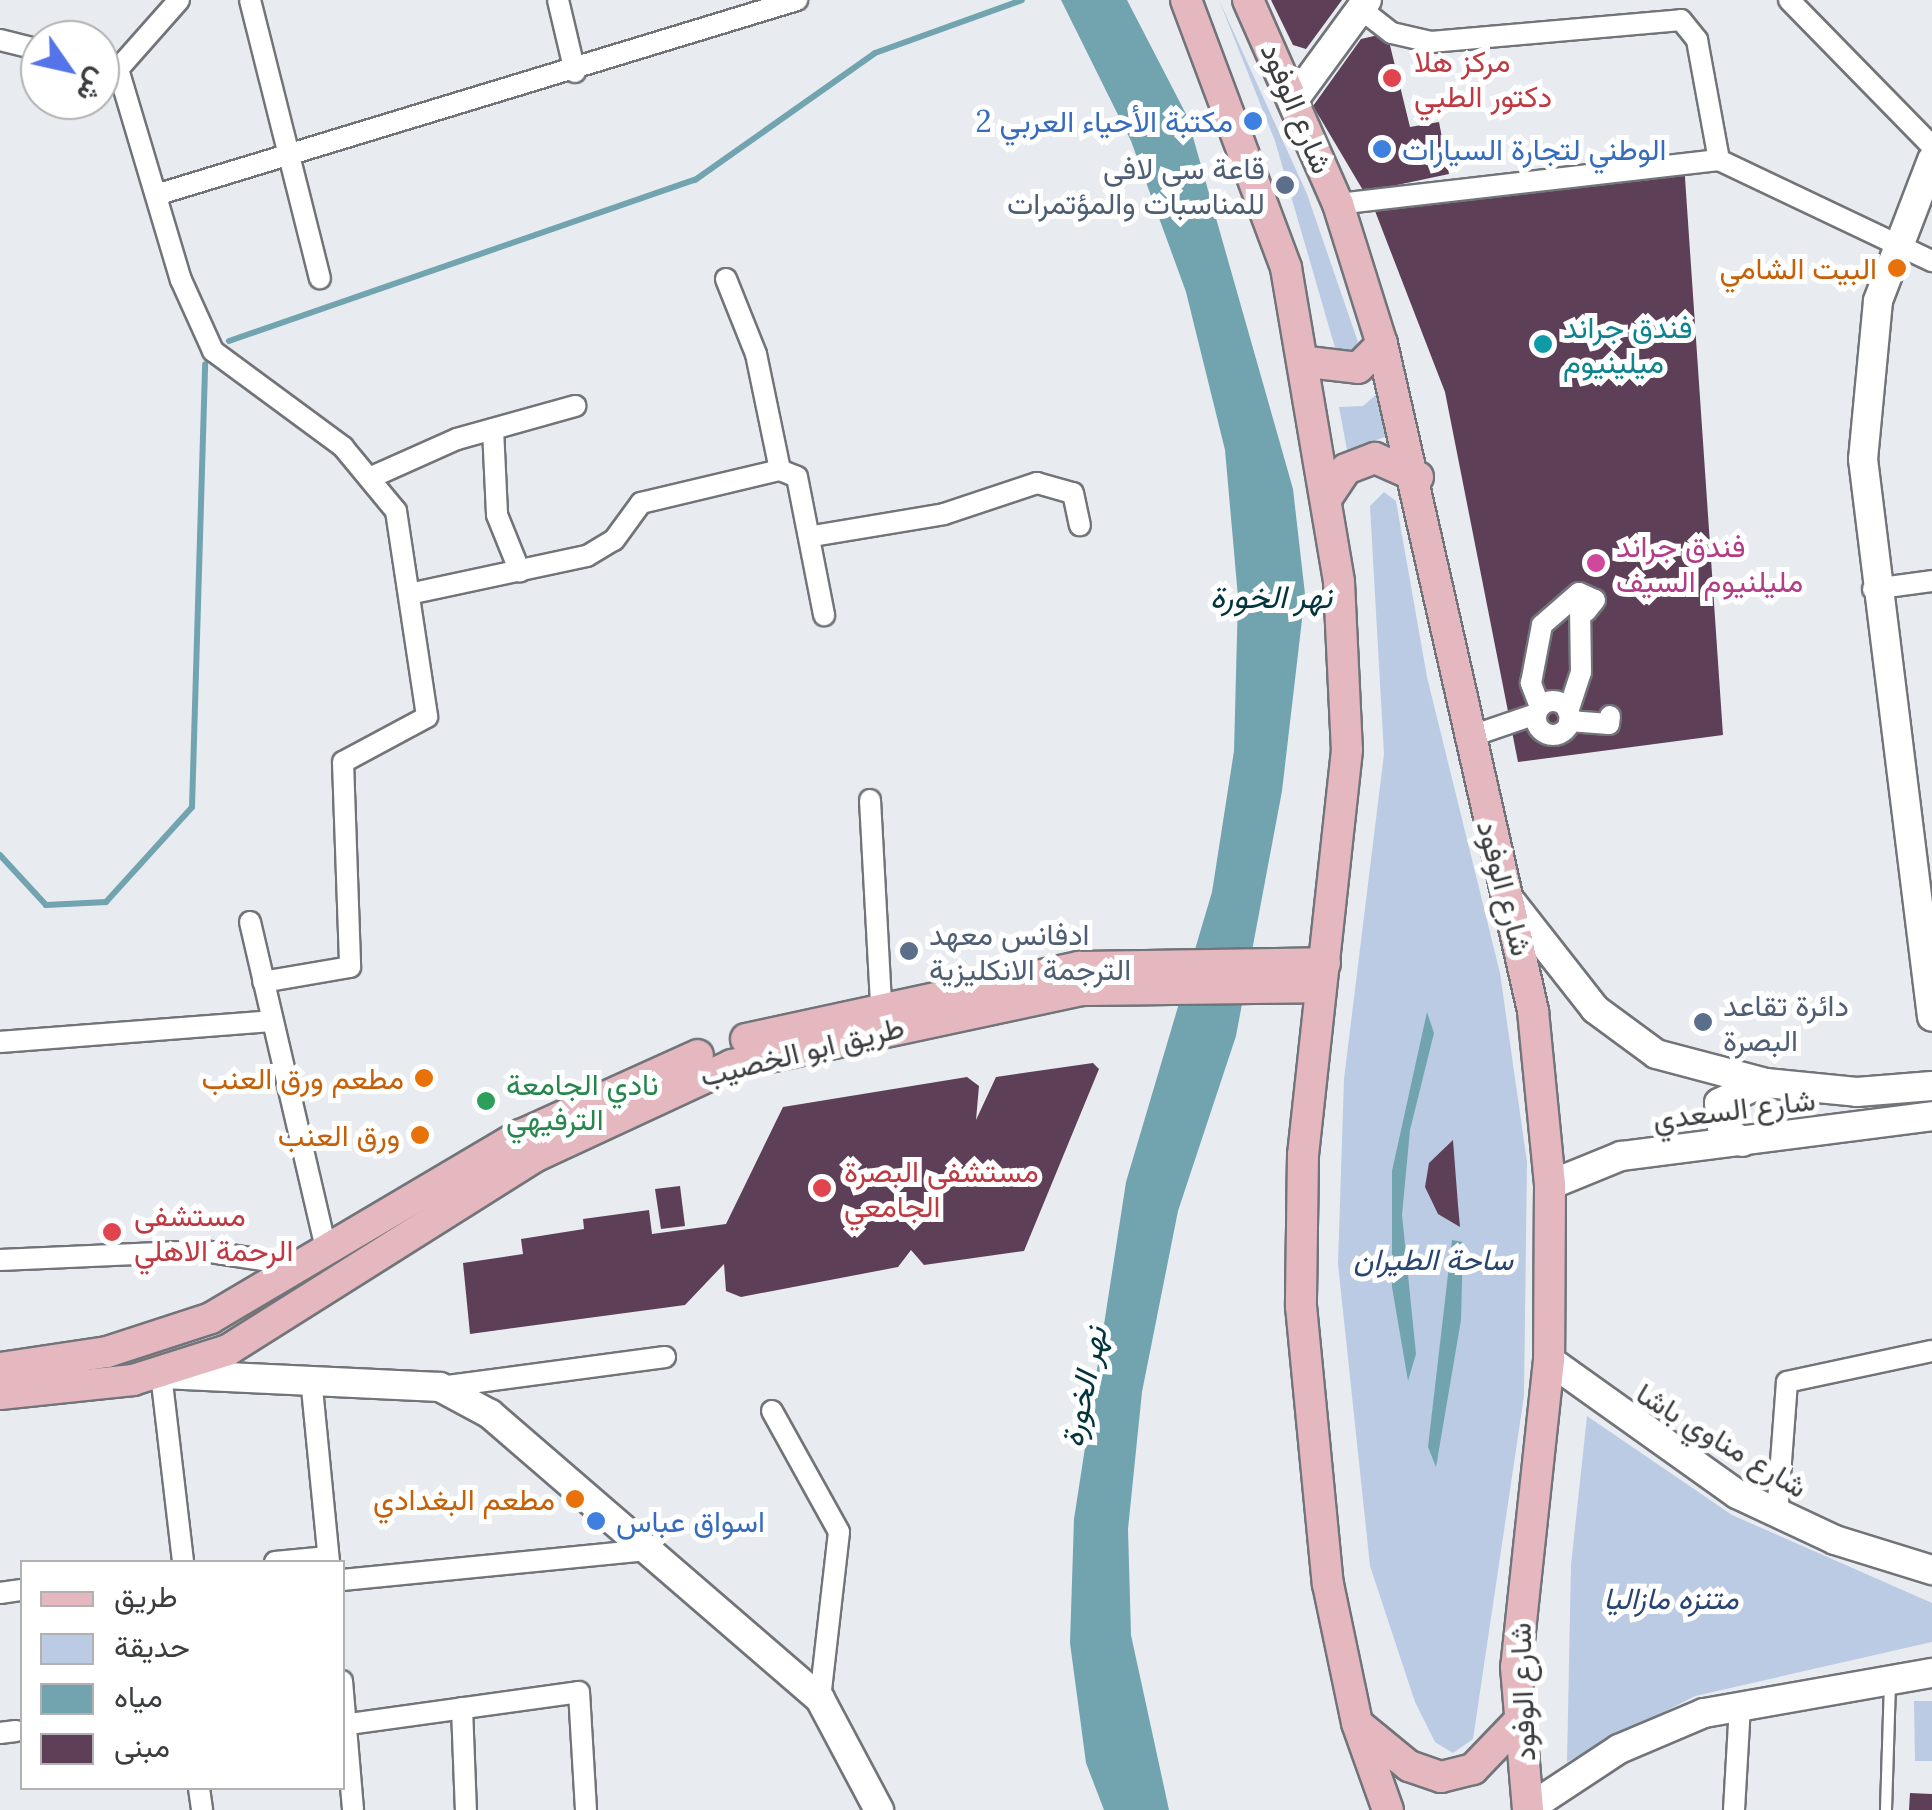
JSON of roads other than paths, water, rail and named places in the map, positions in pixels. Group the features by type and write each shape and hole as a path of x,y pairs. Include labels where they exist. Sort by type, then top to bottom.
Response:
{"main road":[{"name":"شارع الوفود","path":"1186,0 1263,190 1308,362 1328,496 1347,698 1303,1154 1301,1306 1328,1584 1357,1723 1388,1810"},
{"name":"شارع الوفود","path":"1248,0 1296,97 1338,204 1382,344 1418,477 1466,738 1512,903 1542,1067 1550,1185 1549,1360 1517,1635 1518,1722 1528,1810"},
{"path":"1308,362 1358,368 1382,344"},
{"path":"1328,496 1346,470 1375,458 1418,477"},
{"name":"طريق ابو الخصيب","path":"0,1368 177,1332 679,1062 881,1006 1079,967 1178,975 1323,975"},
{"name":"طريق ابو الخصيب","path":"0,1394 162,1374 259,1334 527,1146 778,1051 1058,994 1178,975"},
{"path":"1357,1723 1409,1766 1440,1778 1473,1768 1518,1722"}],"street":[{"path":"120,56 179,0"},
{"path":"250,0 320,278"},
{"path":"558,0 575,72"},
{"path":"159,194 575,72 796,0"},
{"path":"1789,0 1932,146"},
{"path":"1296,97 1364,4 1392,34 1431,42 1680,20 1696,40 1719,160"},
{"path":"120,95 213,352 374,476 396,512 410,594 427,717 409,734 352,750 341,770 353,962 340,974 263,982"},
{"path":"1338,204 1719,160 1892,249 1932,262"},
{"path":"1932,160 1892,249 1864,404 1873,590 1932,1017"},
{"path":"726,279 756,354 780,470"},
{"path":"374,476 493,429 575,406"},
{"path":"493,429 497,514 520,572"},
{"path":"410,594 520,572 606,547 641,503 780,470 797,477 813,536 824,615"},
{"path":"813,536 944,514 1037,483 1073,493 1080,525"},
{"path":"1873,590 1932,582"},
{"path":"1577,606 1579,685 1569,716 1549,735 1538,710 1532,683 1542,625 1577,606"},
{"path":"1466,738 1556,702 1569,716 1609,724 1610,716"},
{"path":"870,800 881,1006"},
{"name":"شارع السعدي","path":"1512,903 1634,1042 1766,1083 1856,1092 1932,1086"},
{"path":"0,1260 204,1251 316,1260 250,922"},
{"path":"0,1042 272,1021"},
{"path":"1742,1142 1722,1127 1719,1103 1733,1089 1766,1083"},
{"name":"شارع السعدي","path":"1550,1185 1605,1160 1932,1116"},
{"path":"1778,1515 1786,1382 1932,1352"},
{"path":"183,1560 162,1374 440,1387 666,1357"},
{"name":"شارع مناوي باشا","path":"1549,1360 1638,1431 1778,1515 1932,1570"},
{"path":"311,1378 328,1560"},
{"path":"440,1387 514,1430 820,1699 879,1810"},
{"path":"772,1410 839,1532 820,1699"},
{"path":"345,1580 648,1550"},
{"path":"1528,1810 1645,1735 1740,1706 1932,1673"},
{"path":"352,1810 345,1725 579,1692 586,1810"},
{"path":"1734,1810 1740,1706"},
{"path":"462,1708 466,1810"}],"lane":[{"path":"1886,1810 1890,1679"}],"water":[{"name":"نهر الخورة","path":"1061,0 1127,0 1187,116 1293,489 1305,594 1282,791 1236,1036 1178,1211 1142,1392 1128,1529 1131,1635 1169,1810 1104,1810 1086,1763 1070,1643 1074,1519 1126,1182 1212,892 1234,751 1238,597 1225,450 1186,292 1131,141"},
{"path":"1427,1012 1434,1033 1410,1130 1402,1215 1416,1354 1408,1381 1392,1287 1392,1171"},
{"path":"1452,1240 1463,1242 1461,1320 1436,1467 1428,1447"}],"waterway":[{"path":"229,341 695,180 875,53 1022,0"},
{"path":"0,855 46,905 106,902 192,807 205,364"}],"place":[{"name":"مركز هلا دكتور الطبي","path":"1392,78"},
{"name":"مكتبة الأحياء العربي 2","path":"1253,121"},
{"name":"الوطني لتجارة السيارات","path":"1382,149"},
{"name":"قاعة سي لافي للمناسبات والمؤتمرات","path":"1285,185"},
{"name":"البيت الشامي","path":"1897,268"},
{"name":"فندق جراند ميلينيوم","path":"1543,344"},
{"name":"فندق جراند مليلنيوم السيف","path":"1596,563"},
{"name":"ادفانس معهد الترجمة الانكليزية","path":"909,951"},
{"name":"دائرة تقاعد البصرة","path":"1703,1022"},
{"name":"مطعم ورق العنب","path":"424,1078"},
{"name":"نادي الجامعة الترفيهي","path":"486,1101"},
{"name":"ورق العنب","path":"420,1135"},
{"name":"مستشفى البصرة الجامعي","path":"822,1188"},
{"name":"مستشفى الرحمة الاهلي","path":"112,1232"},
{"name":"مطعم البغدادي","path":"575,1499"},
{"name":"اسواق عباس","path":"596,1521"}],"park label":[{"name":"ساحة الطيران","path":"1433,1259"},
{"name":"متنزه مازاليا","path":"1671,1598"}]}
